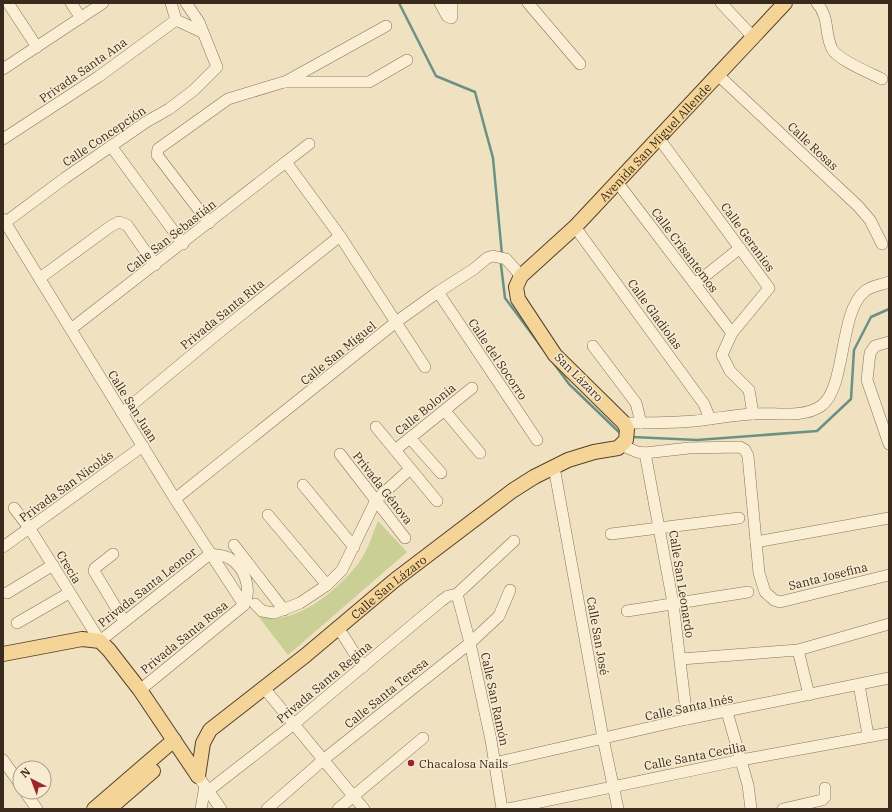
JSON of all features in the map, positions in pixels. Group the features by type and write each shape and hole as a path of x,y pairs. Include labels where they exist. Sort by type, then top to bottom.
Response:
{"main road":[{"name":"Avenida San Miguel Allende","path":"521,276 575,227 658,137 754,38 785,3"},
{"name":"San Lázaro","path":"521,276 516,287 518,299 555,355 625,435"},
{"name":"Calle San Lázaro","path":"204,784 200,757 205,736 221,721 264,688 395,580 512,491 554,467 594,452 614,450 625,435"},
{"path":"3,654 82,639 100,641 109,650 140,690 204,784"},
{"path":"94,809 176,744"},
{"path":"109,809 176,744"}],"street":[{"path":"8,3 37,46"},
{"path":"71,3 81,18"},
{"path":"3,69 103,3"},
{"path":"171,3 176,20 202,32"},
{"path":"176,20 180,3"},
{"path":"186,3 199,22 202,32"},
{"path":"440,3 447,16 451,18 452,3"},
{"path":"528,3 580,64"},
{"path":"721,3 754,38"},
{"path":"817,3 824,12 833,50 840,57 882,79"},
{"name":"Privada Santa Ana","path":"3,140 98,77 176,20"},
{"path":"209,223 157,154 158,149 228,99 284,82 386,26"},
{"name":"Calle Concepción","path":"4,222 110,146 146,122 170,109 194,90 217,67 202,32"},
{"path":"284,82 370,82 407,60"},
{"name":"Calle Rosas","path":"718,76 858,206 870,220 882,244"},
{"name":"Calle Geranios","path":"658,137 769,288 732,333 722,355 730,371 749,390 753,414"},
{"name":"Calle San Sebastián","path":"71,329 183,244 309,144"},
{"path":"110,146 183,244"},
{"path":"286,162 340,236 425,367"},
{"name":"Calle Crisantemos","path":"617,182 732,333"},
{"name":"Calle San Juan","path":"4,222 210,554 250,605"},
{"path":"40,278 111,226 119,222 127,225 155,265"},
{"name":"Calle Gladiolas","path":"575,227 704,404 710,419"},
{"name":"Privada Santa Rita","path":"122,413 222,330 340,236"},
{"path":"695,284 740,248"},
{"name":"Calle San Miguel","path":"175,499 396,322 438,292 474,269 487,258 494,256 506,259 521,276"},
{"path":"889,282 864,291 852,308 840,363 828,399 821,406 812,411 641,423 625,435 645,453 689,448 740,447 745,450 748,456 756,542 889,518"},
{"name":"Calle del Socorro","path":"438,292 537,440"},
{"path":"889,342 875,346 870,353 867,380 886,424 889,444"},
{"path":"593,346 636,403 640,413 641,423"},
{"name":"Calle Bolonia","path":"395,450 472,388"},
{"path":"445,411 480,453"},
{"path":"376,427 437,501"},
{"path":"410,438 441,473"},
{"name":"Privada San Nicolás","path":"3,547 143,446"},
{"name":"Calle San Leonardo","path":"645,453 661,529 673,603 681,659 687,719"},
{"name":"Privada Génova","path":"340,454 405,538"},
{"name":"Calle San José","path":"554,467 603,738 618,809"},
{"path":"281,611 300,603 327,585 342,570 376,500 410,469"},
{"path":"303,485 354,547"},
{"name":"Crecia","path":"14,508 30,529 100,641"},
{"path":"268,515 327,585"},
{"path":"611,534 661,529 739,518"},
{"name":"Privada Santa Regina","path":"204,784 294,724 445,598 457,594 514,541"},
{"name":"Santa Josefina","path":"756,542 758,573 764,592 774,600 780,602 889,575"},
{"path":"234,545 281,611"},
{"path":"113,554 95,568 94,572 124,621"},
{"path":"210,554 227,557 239,567 248,585 250,605 264,603 273,605 281,611"},
{"name":"Privada Santa Leonor","path":"100,641 210,554"},
{"path":"6,593 53,565"},
{"name":"Calle Santa Teresa","path":"267,809 323,760 470,643 499,616 510,590"},
{"path":"627,611 748,592"},
{"path":"17,623 69,593"},
{"name":"Calle San Ramón","path":"457,594 470,643 491,740 502,809"},
{"name":"Privada Santa Rosa","path":"140,690 250,605"},
{"path":"681,659 798,650 889,624"},
{"path":"343,635 362,667"},
{"path":"798,650 809,695"},
{"name":"Calle Santa Inés","path":"494,763 687,719 728,712 889,678"},
{"path":"859,684 868,736"},
{"path":"264,688 364,809"},
{"path":"728,712 748,785 751,809"},
{"name":"Calle Santa Cecilia","path":"506,809 741,760 889,733"},
{"path":"338,809 423,738"},
{"path":"3,760 12,773"},
{"path":"201,809 204,784"},
{"path":"204,784 221,809"},
{"path":"783,809 822,800 825,797 824,788"},
{"path":"31,800 37,809"}],"green space":[{"path":"378,521 407,552 288,655 258,616 276,618 294,614 316,603 327,595 338,586 362,558 369,545"}],"waterway":[{"path":"399,3 436,76 475,92 493,158 502,255"},
{"path":"501,265 505,298 543,349"},
{"path":"633,437 697,440 817,431 851,399 854,350 871,317 889,309"},
{"path":"552,361 569,384 621,434"}],"place":[{"name":"Chacalosa Nails","path":"411,763"}]}
